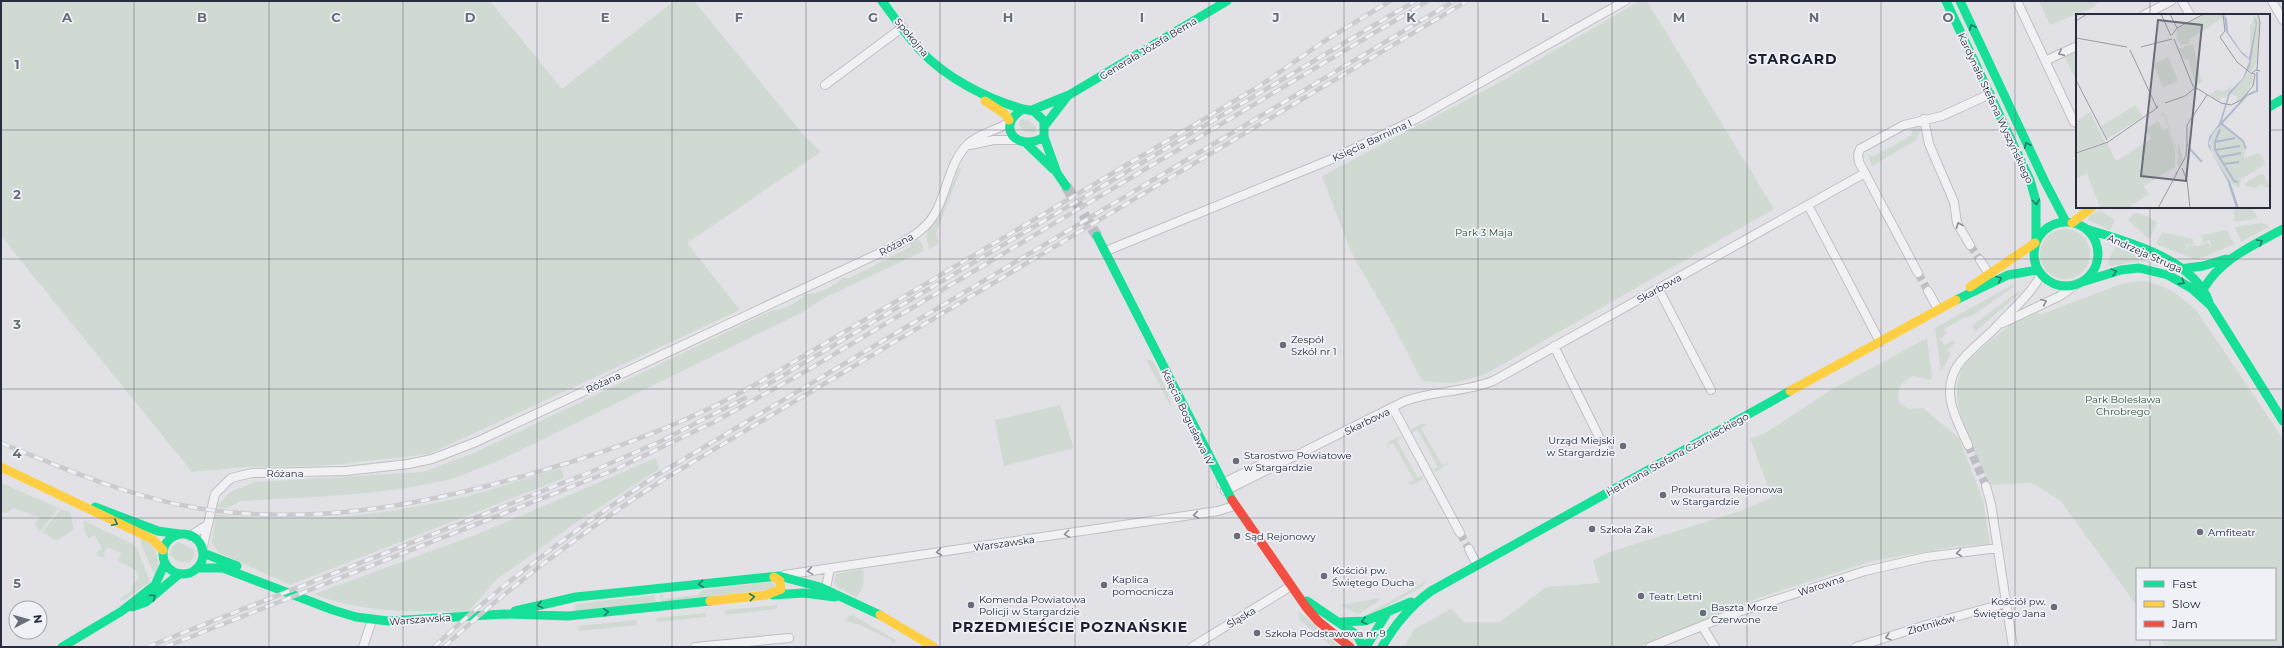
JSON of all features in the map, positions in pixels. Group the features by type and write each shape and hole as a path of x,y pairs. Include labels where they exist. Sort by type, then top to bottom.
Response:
{"main road":[{"name":"Spokojna","path":"882,1 920,50 941,68 965,84 1005,104 1027,110"},
{"name":"Generała Józefa Bema","path":"1027,110 1069,94 1227,1"},
{"name":"Kardynała Stefana Wyszyńskiego","path":"1946,1 2034,190 2037,213 2035,243"},
{"name":"Kardynała Stefana Wyszyńskiego","path":"1960,1 2044,180 2069,222"},
{"name":"Spokojna","path":"965,84 981,98 1005,114 1009,122"},
{"name":"Generała Józefa Bema","path":"1046,124 1048,119 1069,94"},
{"path":"2270,106 2283,99"},
{"path":"1044,137 1036,142 1026,143 1017,140 1010,132 1009,122 1013,114 1027,110 1040,115 1046,124 1044,137 1057,173"},
{"path":"1026,143 1057,173 1066,186"},
{"path":"2069,222 2090,208"},
{"path":"2069,222 2085,228 2094,240 2098,256 2092,272 2080,283 2063,286 2055,285 2039,272 2034,260 2035,243 2046,229 2056,223 2069,222"},
{"name":"Andrzeja Struga","path":"2085,228 2145,251 2183,269 2204,288 2210,306"},
{"path":"2204,288 2210,277 2236,256 2283,229"},
{"name":"Księcia Bogusława IV","path":"1097,236 1106,251 1223,487 1234,506 1292,588 1318,621 1346,646"},
{"name":"Hetmana Stefana Czarnieckiego","path":"1415,601 1477,565 1880,342 1938,308 2035,243"},
{"path":"2148,269 2183,269 2203,266 2236,256"},
{"name":"Andrzeja Struga","path":"2080,283 2121,270 2148,269 2179,280 2200,295 2210,306 2283,421"},
{"name":"Hetmana Stefana Czarnieckiego","path":"1938,308 2008,275 2018,272 2039,272"},
{"path":"1,467 152,539 163,550 165,563 162,575 155,585 122,611 62,647"},
{"path":"81,504 102,509 158,531 190,536 198,542 202,552 197,568 188,573 179,574 169,569 165,563"},
{"path":"163,550 169,539 179,534"},
{"name":"Warszawska","path":"202,552 236,565 268,584"},
{"name":"Warszawska","path":"197,568 219,568 268,584 333,610 372,620 409,621 505,614 568,616 766,595 781,589 780,581 777,576 576,597 505,614"},
{"path":"122,611 146,602 179,574"},
{"path":"777,576 825,591 850,601 934,647"},
{"name":"Księcia Bogusława IV","path":"1292,588 1310,604 1338,621 1359,637 1363,647"},
{"path":"766,595 825,591"},
{"path":"568,616 568,603 576,597"},
{"path":"1338,621 1360,622 1415,601"},
{"path":"1382,645 1394,625 1415,601"},
{"path":"1366,647 1379,623 1389,611"}],"street":[{"name":"Księcia Barnima I","path":"1106,251 1319,165 1416,119 1625,1"},
{"path":"2017,1 2074,122 2076,123"},
{"path":"2146,14 2171,1"},
{"path":"2182,1 2189,14"},
{"path":"2272,1 2283,20"},
{"path":"825,86 903,27"},
{"path":"2045,61 2076,46"},
{"path":"1918,273 1865,173 1858,155 1860,149 1904,125 1924,119 1942,116 1990,94"},
{"path":"1924,119 1929,144 1954,202 1957,223 1970,245"},
{"name":"Różana","path":"202,552 214,494 231,478 252,473 304,473 361,470 432,459 476,442 901,243 922,229 931,218 941,199 954,166 964,148 974,139 1009,122"},
{"path":"964,148 994,140 1017,140"},
{"name":"Skarbowa","path":"1223,487 1422,395 1482,385 1505,374 1865,173"},
{"path":"1808,205 1880,342"},
{"path":"1980,260 1989,274"},
{"path":"1968,445 1951,402 1950,388 1955,369 1963,356 1997,326 2030,293 2039,272"},
{"path":"1997,326 2022,312 2060,296 2080,283"},
{"path":"1658,288 1711,390"},
{"path":"1928,291 1938,308"},
{"path":"1554,346 1606,451"},
{"path":"1392,408 1460,533"},
{"path":"1986,486 1998,548 2013,647"},
{"name":"Warszawska","path":"777,576 1218,511 1234,506"},
{"path":"190,536 207,525"},
{"name":"Warowna","path":"1650,647 1734,613 1864,571 1926,557 1998,548"},
{"path":"1469,549 1477,565"},
{"path":"825,591 830,568"},
{"name":"Śląska","path":"1192,647 1292,588"},
{"name":"Złotników","path":"1856,647 1926,625 2006,603"},
{"path":"363,647 372,620"},
{"path":"1702,626 1715,647"},
{"path":"695,647 789,638"}],"green space":[{"path":"1,1 490,1 562,89 674,1 694,1 802,133 821,152 687,243 740,310 429,454 322,466 245,467 192,472 1,236"},
{"name":"Park 3 Maja","path":"1640,1 1647,1 1774,209 1484,375 1454,383 1422,381 1392,323 1351,252 1322,176 1491,87"},
{"path":"2039,1 2102,1 2095,4 2096,6 2050,25"},
{"path":"2076,49 2076,78 2075,78 2064,55"},
{"path":"1022,119 1030,121 1036,127 1035,132 1025,131 1023,129 1019,123"},
{"path":"1917,127 1922,129 1915,141 1872,166 1868,155 1870,154 1872,157 1912,135 1911,128"},
{"path":"959,168 961,169 936,233 939,242 937,243 938,245 929,249 926,237 928,230 942,210"},
{"path":"2234,208 2252,208 2258,218 2234,222"},
{"path":"2100,210 2115,220 2110,230 2088,220 2089,216"},
{"path":"2137,213 2147,216 2157,223 2149,239 2128,220 2133,214"},
{"path":"2261,223 2269,227 2241,242 2235,227"},
{"path":"2060,229 2070,229 2083,236 2090,249 2090,259 2083,272 2070,279 2060,279 2051,275 2044,268 2040,259 2040,249 2044,240 2051,233"},
{"path":"2227,230 2234,244 2202,258 2194,259 2156,244 2162,232 2193,239 2193,245 2184,243 2187,244 2185,252 2188,245 2198,246 2208,243 2212,248 2210,240 2203,243 2202,235"},
{"path":"917,239 922,243 924,251 824,298 801,313 481,468 448,480 392,490 342,495 241,501 227,508 216,507 230,492 255,482 423,472 476,452 771,311 790,306 802,298 805,294 819,292 830,287 842,278 850,278 910,247 912,241"},
{"path":"2118,244 2167,265 2140,261 2110,266 2108,263 2115,246"},
{"name":"Park Bolesława Chrobrego","path":"2141,281 2150,282 2172,291 2197,311 2283,439 2283,647 2166,647 2162,640 2276,640 2276,568 2136,568 2136,605 2060,500 2031,483 1990,485 1971,444 1964,428 1957,397 1958,382 1962,369 1970,358 2005,329 2029,313 2036,310 2040,315 2123,283"},
{"path":"2014,284 2015,286 1970,317 1965,317 1944,329 1947,333 1940,339 1945,345 1953,340 1955,343 1947,350 1951,354 1941,371 1935,328"},
{"path":"2019,291 2020,293 1976,331 1972,327 1974,324"},
{"path":"1927,338 1932,378 1929,380 1913,376 1905,381 1900,386 1898,393 1899,402 1908,409 1923,408 1959,438 1983,500 1990,544 1953,547 1872,561 1761,597 1640,647 1404,647 1414,629 1451,609 1464,622 1500,622 1546,587 1599,583 1593,560 1610,552 1740,511 1772,498 1750,438 1764,434 1829,391"},
{"path":"1146,359 1153,361 1168,393 1172,409"},
{"path":"1060,405 1074,448 1004,466 995,420"},
{"path":"1422,424 1427,424 1421,428 1442,465 1448,463 1436,472 1432,470 1438,467 1418,430 1411,433 1412,429"},
{"path":"1398,437 1402,437 1397,441 1418,478 1424,475 1423,479 1412,485 1408,483 1414,480 1393,443 1387,447 1388,442"},
{"path":"656,458 659,469 577,522 496,580 468,612 409,611 370,608 351,605 314,594 478,534"},
{"path":"561,468 564,478 290,585 218,552 212,543 215,519 213,514 274,519 304,519 396,510 468,496"},
{"path":"1,483 59,508 40,531 34,524 40,518 14,508 6,513 1,512"},
{"path":"61,509 70,512 74,529 56,541 42,532"},
{"path":"84,521 133,544 137,548 150,582 122,601 120,599 133,590 131,587 138,579 137,571 118,561 121,553 107,547 104,553 105,557 100,557 96,553 102,549 95,535 88,538 84,529"},
{"path":"141,538 152,546 157,555 158,566 156,578 141,544"},
{"path":"178,542 194,550 194,557 189,563 177,561 170,555 172,547"},
{"path":"863,569 862,588 856,597 837,587 834,583 836,574"},
{"path":"1428,580 1420,588 1369,616 1369,613"},
{"path":"771,582 775,585 772,589 662,602 660,595 663,594 662,599 698,595 702,590"},
{"path":"654,595 656,602 577,611 574,608 576,604"},
{"path":"1379,598 1380,600 1358,614 1341,605"},
{"path":"777,605 777,609 725,615 725,610"},
{"path":"1298,612 1340,647 1332,647 1300,620"},
{"path":"705,613 706,617 657,622 656,618"},
{"path":"852,615 896,640 894,644 891,640 860,625 846,621 849,616"},
{"path":"637,620 637,625 579,631 577,626"}],"tunnel":[{"path":"1066,186 1097,236"},
{"path":"1970,245 1980,260"},
{"path":"1918,273 1928,291"},
{"path":"1968,445 1986,486"},
{"path":"1460,533 1469,549"}],"railway":[{"path":"1,443 49,463 147,497 197,508 241,513 284,515 371,509 414,502 499,483 569,463 625,444 679,422 758,383 1258,87 1326,40 1390,1"},
{"path":"760,389 1415,1"},
{"path":"165,647 614,470 714,422 801,374 1428,1"},
{"path":"434,647 486,600 541,556 657,475 1454,1"},
{"path":"444,647 522,580 604,519 661,481 1467,1"},
{"path":"147,647 588,473 659,442 745,398"}],"traffic: fast":[{"path":"882,1 920,50 942,70 995,100 1023,109"},
{"path":"1032,110 1069,95 1227,1"},
{"path":"1946,1 2030,180 2036,201 2036,242"},
{"path":"1960,1 2044,180 2066,222"},
{"path":"1046,124 1066,98"},
{"path":"2270,106 2283,99"},
{"path":"1023,109 1034,111 1044,121 1044,137 1026,142 1018,140 1013,136 1010,130 1010,123 1023,109"},
{"path":"1044,137 1057,173 1066,186"},
{"path":"1026,143 1053,169"},
{"path":"2066,222 2078,224 2089,231 2096,242 2098,254 2096,266 2089,277 2078,284 2066,286 2054,284 2043,277 2036,266 2034,254 2036,242 2043,231 2054,224 2066,222"},
{"path":"2086,229 2139,246 2174,263 2189,274 2201,287 2209,302"},
{"path":"2204,288 2211,278 2229,260 2283,229"},
{"path":"1097,236 1232,500"},
{"path":"2179,269 2203,266 2226,259"},
{"path":"2082,282 2121,270 2139,268 2168,275 2191,288 2211,306 2283,421"},
{"path":"1956,300 2008,275 2037,270"},
{"path":"1382,647 1403,616 1431,591 1790,391"},
{"path":"95,507 158,531 179,534"},
{"path":"183,534 191,536 197,540 201,546 203,554 201,562 197,568 191,572 183,574 175,572 169,568 165,562 163,554 165,546 169,540 175,536 183,534"},
{"path":"203,553 237,566"},
{"path":"62,647 122,611 155,585 165,563"},
{"path":"197,568 223,568 333,610 356,617 388,621 505,614 568,616 710,601"},
{"path":"132,607 146,602 179,574"},
{"path":"515,611 576,597 779,576 820,587 880,615"},
{"path":"773,595 804,593 835,597"},
{"path":"1307,601 1357,635 1363,647"},
{"path":"1340,622 1365,621 1411,602"},
{"path":"1366,647 1387,613"}],"traffic: slow":[{"path":"985,101 1005,114 1009,120"},
{"path":"2072,223 2091,208"},
{"path":"1970,287 2035,243"},
{"path":"1790,391 1956,300"},
{"path":"1,467 152,539 163,550"},
{"path":"710,601 766,595 781,589 780,581 774,577"},
{"path":"880,615 934,647"}],"traffic: jam":[{"path":"1232,500 1306,607 1318,621 1350,647"}],"place":[{"name":"Zespół Szkół nr 1","path":"1283,345"},
{"name":"Urząd Miejski w Stargardzie","path":"1623,446"},
{"name":"Starostwo Powiatowe w Stargardzie","path":"1236,461"},
{"name":"Prokuratura Rejonowa w Stargardzie","path":"1663,495"},
{"name":"Szkoła Żak","path":"1592,529"},
{"name":"Amfiteatr","path":"2200,532"},
{"name":"Sąd Rejonowy","path":"1237,536"},
{"name":"Kościół pw. Świętego Ducha","path":"1324,576"},
{"name":"Kaplica pomocnicza","path":"1104,585"},
{"name":"Teatr Letni","path":"1641,596"},
{"name":"Komenda Powiatowa Policji w Stargardzie","path":"971,605"},
{"name":"Kościół pw. Świętego Jana","path":"2054,607"},
{"name":"Baszta Morze Czerwone","path":"1703,613"},
{"name":"Szkoła Podstawowa nr 9","path":"1257,633"}],"district":[{"name":"STARGARD","path":"1793,59"},
{"name":"PRZEDMIEŚCIE POZNAŃSKIE","path":"1070,627"}]}
